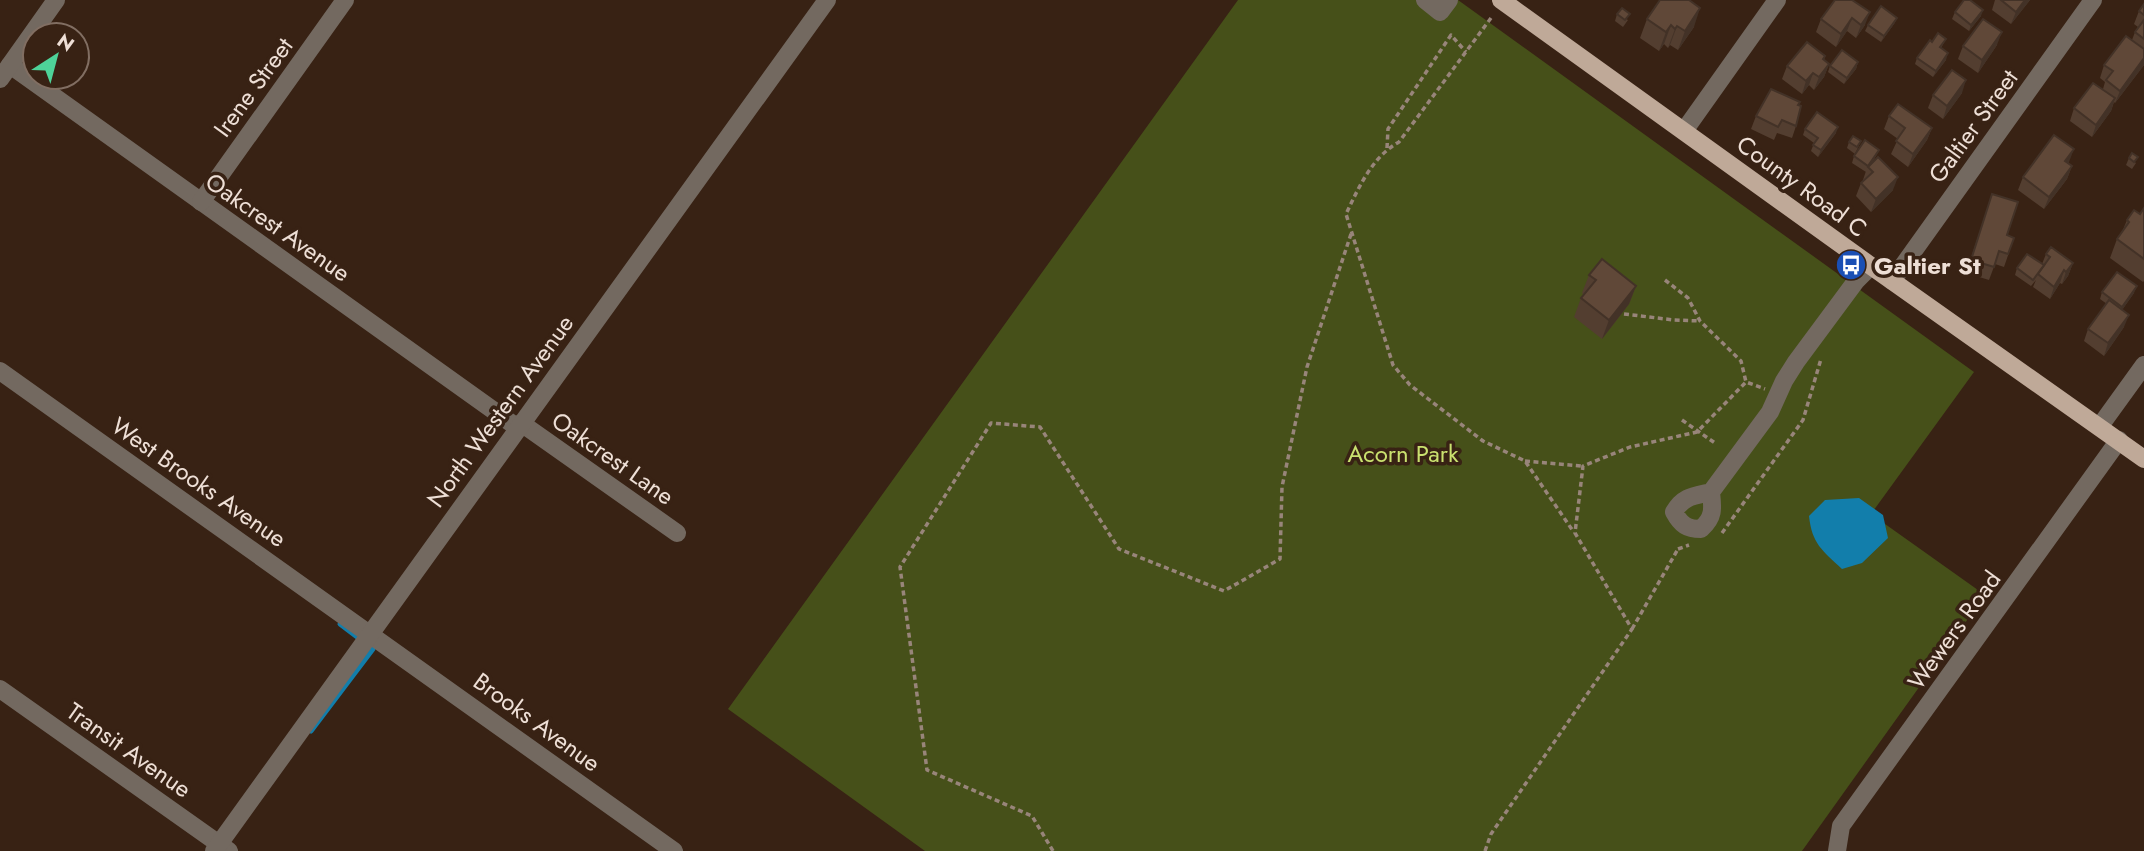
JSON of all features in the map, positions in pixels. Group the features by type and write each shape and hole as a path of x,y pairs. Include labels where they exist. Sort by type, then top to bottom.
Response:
{"main road":[{"name":"County Road C","path":"1501,0 2144,459"}],"street":[{"path":"5,72 56,0"},
{"name":"Irene Street","path":"201,202 345,0"},
{"name":"North Western Avenue","path":"221,849 370,633 827,0"},
{"path":"1425,0 1440,12 1449,0"},
{"path":"1684,131 1777,0"},
{"name":"Galtier Street","path":"1892,281 2093,0"},
{"name":"Oakcrest Avenue","path":"5,72 201,202 520,426"},
{"path":"1711,492 1688,496 1679,502 1674,512 1695,536 1711,520 1711,492 1770,412 1804,352 1856,281 1871,266"},
{"path":"2100,426 2144,365"},
{"name":"West Brooks Avenue","path":"0,371 370,633"},
{"name":"Oakcrest Lane","path":"520,426 677,533"},
{"name":"Wewers Road","path":"1837,851 1841,826 2119,440"},
{"name":"Brooks Avenue","path":"370,633 674,851"},
{"name":"Transit Avenue","path":"0,690 221,849"}],"path":[{"path":"1490,18 1399,142 1387,149 1361,182 1346,214 1393,365 1410,385 1483,441 1525,461 1583,466 1630,447 1697,432 1746,382"},
{"path":"1387,149 1388,129 1451,35 1466,52"},
{"path":"1053,851 1032,816 927,770 900,567 990,424 1040,427 1119,549 1224,591 1280,559 1282,487 1307,367 1352,231"},
{"path":"1665,280 1688,298 1700,321 1741,360 1746,382"},
{"path":"1624,314 1700,321"},
{"path":"1721,536 1803,420 1821,359 1828,349"},
{"path":"1746,382 1778,394"},
{"path":"1682,420 1715,443"},
{"path":"1525,461 1574,533 1632,629"},
{"path":"1574,533 1583,466"},
{"path":"1678,549 1695,536"},
{"path":"1485,851 1491,834 1632,629 1678,549 1695,536"}],"green space":[{"name":"Acorn Park","path":"1238,0 1458,0 1974,372 1871,514 1985,595 1802,851 925,851 728,709"}],"water":[{"path":"1859,498 1883,515 1888,538 1862,563 1842,569 1815,540 1809,516 1825,500"}],"building":[{"path":"1660,0 1689,0 1700,8 1685,31 1677,26 1675,29 1671,25 1666,32 1647,19"},
{"path":"1835,0 1852,0 1870,12 1861,25 1852,18 1841,34 1821,19"},
{"path":"1964,0 1970,0 1983,10 1971,25 1955,12"},
{"path":"2001,0 2025,0 2016,12"},
{"path":"1881,6 1897,18 1884,36 1868,25"},
{"path":"1622,8 1630,14 1625,20 1617,14"},
{"path":"1983,19 2002,32 1982,60 1963,46"},
{"path":"2144,20 2144,39 2135,32"},
{"path":"1938,33 1946,39 1940,47 1948,53 1936,71 1917,58"},
{"path":"2126,36 2144,49 2144,58 2120,91 2106,80 2113,71 2104,65"},
{"path":"1807,42 1825,56 1823,59 1829,64 1819,77 1813,73 1806,81 1787,66"},
{"path":"1842,50 1858,62 1847,78 1830,66"},
{"path":"1952,70 1966,80 1947,106 1933,95"},
{"path":"2093,83 2115,98 2096,125 2074,108"},
{"path":"1771,89 1800,102 1796,126 1782,120 1778,127 1756,116"},
{"path":"1898,104 1932,128 1913,154 1896,141 1905,128 1889,116"},
{"path":"1817,112 1838,127 1821,150 1813,145 1818,138 1805,129"},
{"path":"2054,135 2074,149 2065,161 2072,166 2049,197 2023,177"},
{"path":"1853,136 1861,141 1857,147 1849,142"},
{"path":"1865,140 1879,150 1868,166 1854,156"},
{"path":"2132,153 2138,157 2134,162 2129,158"},
{"path":"1878,157 1898,177 1876,199 1861,183 1873,172 1868,167"},
{"path":"1992,194 2018,202 2007,235 2014,238 2008,254 1999,251 1994,267 1971,260"},
{"path":"2144,208 2144,259 2117,239 2134,210 2140,214"},
{"path":"2051,247 2073,263 2066,272 2064,270 2054,287 2038,274 2050,257 2046,254"},
{"path":"2027,254 2044,265 2033,280 2017,268"},
{"path":"1602,259 1636,286 1609,320 1581,298 1596,280 1589,275"},
{"path":"2117,272 2137,286 2122,307 2102,292"},
{"path":"2109,300 2129,315 2108,343 2088,329"}],"waterway":[{"path":"311,731 373,649 340,624"}],"place":[{"name":"Galtier St","path":"1851,265"}]}
